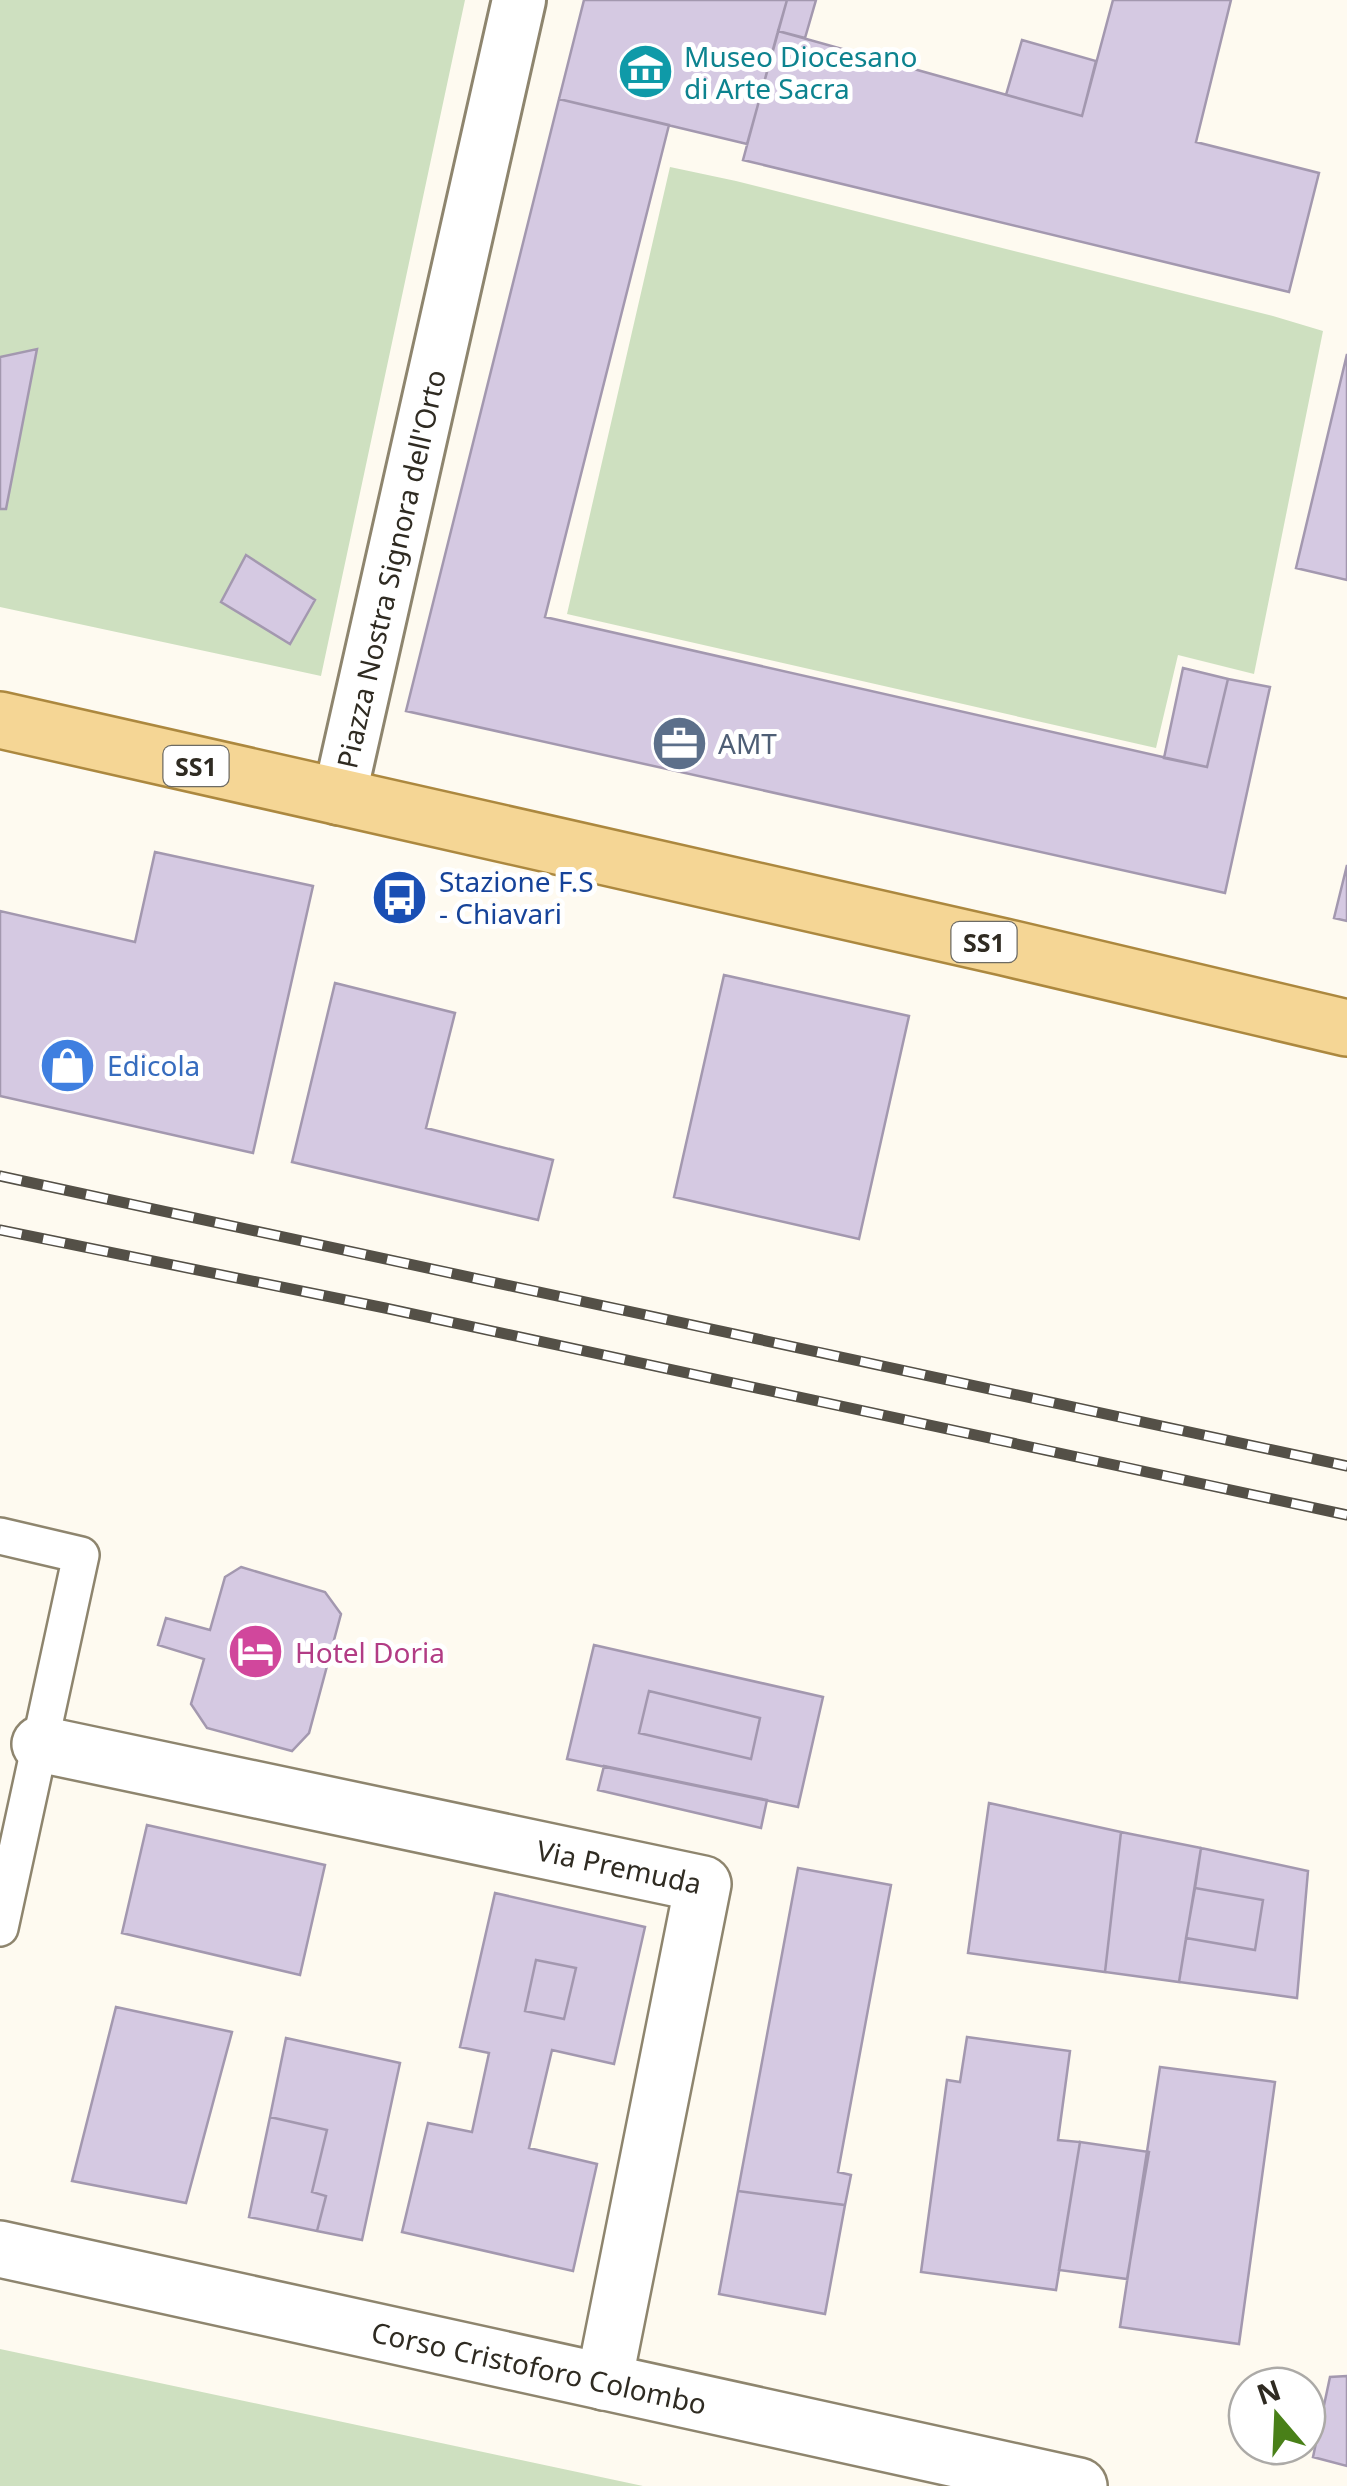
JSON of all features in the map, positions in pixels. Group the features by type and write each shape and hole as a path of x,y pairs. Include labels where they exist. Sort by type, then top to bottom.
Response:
{"main road":[{"name":"Piazza Nostra Signora dell'Orto","path":"0,720 339,798"},
{"name":"SS1","path":"339,798 1347,1028"}],"street":[{"name":"Piazza Nostra Signora dell'Orto","path":"339,798 519,0"},
{"name":"Via Premuda","path":"40,1744 703,1884 604,2382"},
{"name":"Corso Cristoforo Colombo","path":"0,2249 1079,2486"}],"lane":[{"path":"0,1536 81,1555 0,1928"}],"green space":[{"path":"0,0 465,0 321,676 0,607"},
{"path":"670,167 1323,331 1254,674 1178,655 1156,748 567,614"},
{"path":"0,2349 643,2486 0,2486"}],"building":[{"path":"584,0 787,0 747,144 559,99"},
{"path":"787,0 816,0 805,38 778,31"},
{"path":"1113,0 1231,0 1196,142 1319,173 1289,292 743,160 778,31 1082,116"},
{"path":"1022,40 1096,61 1082,116 1006,95"},
{"path":"559,99 669,125 545,617 1207,767 1228,679 1270,687 1225,893 406,711"},
{"path":"37,349 6,509 0,509 0,357"},
{"path":"1347,354 1347,580 1296,568"},
{"path":"246,555 315,600 290,644 221,602"},
{"path":"1183,668 1228,679 1207,767 1164,758"},
{"path":"155,852 313,886 253,1153 0,1096 0,911 135,942"},
{"path":"1347,865 1347,921 1334,918"},
{"path":"724,975 909,1016 859,1239 674,1197"},
{"path":"335,983 455,1013 426,1128 553,1160 538,1220 292,1162"},
{"name":"Hotel Doria","path":"241,1567 325,1592 341,1614 309,1733 292,1751 207,1728 191,1704 204,1659 158,1645 166,1618 210,1630 225,1577"},
{"path":"594,1645 823,1697 798,1807 567,1759"},
{"path":"649,1691 760,1718 751,1759 639,1733"},
{"path":"604,1766 767,1800 761,1828 598,1790"},
{"path":"989,1803 1121,1832 1105,1972 968,1953"},
{"path":"147,1825 325,1865 300,1975 122,1933"},
{"path":"1121,1832 1201,1848 1179,1982 1105,1972"},
{"path":"1201,1848 1308,1871 1297,1998 1179,1982 1186,1938 1255,1950 1263,1900 1195,1888"},
{"path":"798,1868 891,1885 838,2172 851,2175 845,2205 738,2191"},
{"path":"1195,1888 1263,1900 1255,1950 1186,1938"},
{"path":"495,1893 645,1927 614,2064 552,2050 529,2148 597,2164 573,2271 402,2232 428,2123 472,2132 489,2053 460,2047"},
{"path":"536,1960 576,1968 564,2019 525,2011"},
{"path":"116,2007 232,2032 186,2203 72,2181"},
{"path":"967,2037 1070,2051 1058,2140 1080,2142 1056,2290 921,2272 947,2080 960,2082"},
{"path":"286,2038 400,2063 362,2240 317,2231 326,2196 312,2192 327,2130 270,2117"},
{"path":"1160,2067 1275,2082 1239,2344 1120,2327"},
{"path":"270,2117 327,2130 312,2192 326,2196 317,2231 249,2217"},
{"path":"1080,2142 1149,2152 1127,2279 1059,2270"},
{"path":"738,2191 845,2205 825,2314 719,2294"},
{"path":"1347,2376 1347,2466 1327,2461 1330,2377"}],"railway":[{"path":"0,1176 1347,1466"},
{"path":"0,1230 385,1308 1347,1515"}],"place":[{"name":"Museo Diocesano di Arte Sacra","path":"645,72"},
{"name":"AMT","path":"679,743"},
{"name":"Stazione F.S - Chiavari","path":"400,897"},
{"name":"Edicola","path":"68,1065"},
{"name":"Hotel Doria","path":"256,1652"}]}
